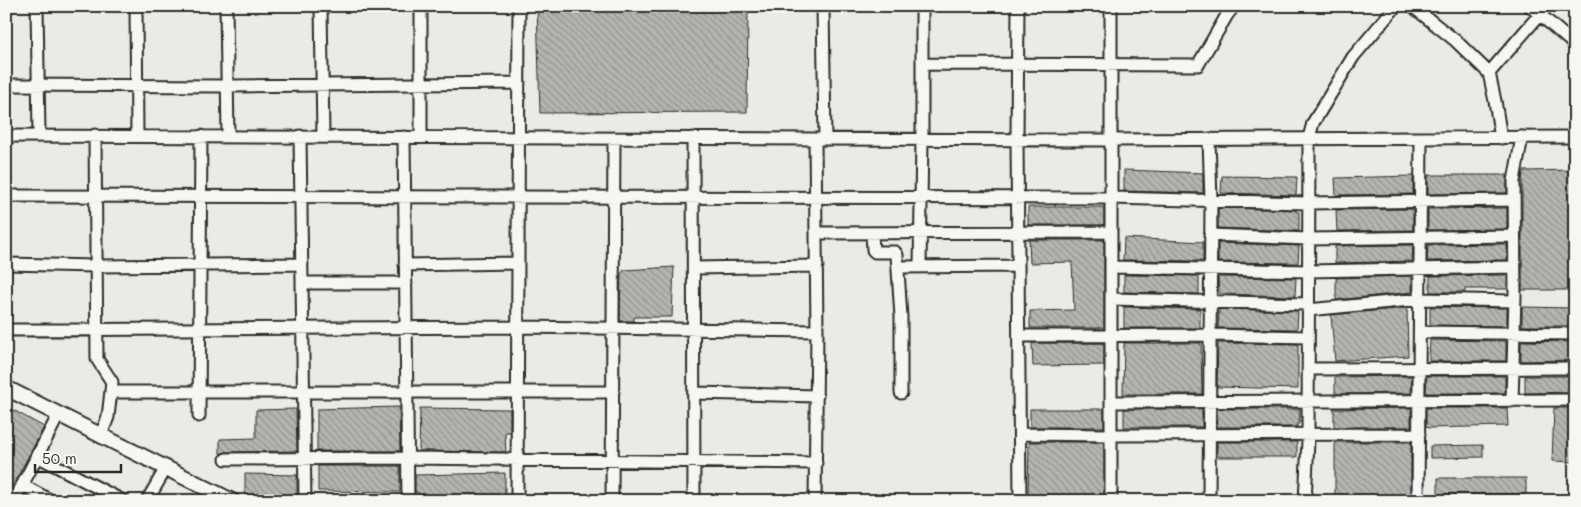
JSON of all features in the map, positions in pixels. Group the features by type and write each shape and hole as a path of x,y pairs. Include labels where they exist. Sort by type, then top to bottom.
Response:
{"main road":[{"path":"6,388 232,501"}],"street":[{"path":"37,6 39,136"},
{"path":"136,6 137,136"},
{"path":"226,6 228,136"},
{"path":"321,6 323,136"},
{"path":"421,6 421,136"},
{"path":"517,501 519,6"},
{"path":"815,501 816,198 820,139 822,6"},
{"path":"920,266 922,6"},
{"path":"1018,6 1017,198 1020,501"},
{"path":"1111,6 1111,501"},
{"path":"1305,501 1308,435 1309,138 1314,123 1353,56 1396,6"},
{"path":"1412,6 1456,41 1489,73 1496,101 1501,138"},
{"path":"1530,6 1543,10 1575,45"},
{"path":"922,64 1198,65 1229,9"},
{"path":"1489,73 1543,10"},
{"path":"6,85 227,86 519,83"},
{"path":"95,135 97,359 112,382 108,417 101,435"},
{"path":"6,136 421,136 922,140 1575,137"},
{"path":"199,416 201,136"},
{"path":"300,136 305,501"},
{"path":"404,137 408,501"},
{"path":"1512,400 1514,181 1522,137"},
{"path":"612,501 614,138"},
{"path":"693,138 694,501"},
{"path":"1418,501 1422,237 1421,138"},
{"path":"1209,501 1210,140"},
{"path":"6,196 1110,198 1308,203 1514,200"},
{"path":"816,233 1111,232"},
{"path":"872,233 873,250 875,252 896,252 897,255 901,318 901,393"},
{"path":"1210,235 1308,239 1514,236"},
{"path":"405,265 518,263"},
{"path":"6,264 96,266 302,264"},
{"path":"694,268 817,266"},
{"path":"898,267 1018,266"},
{"path":"1111,266 1308,271 1514,267"},
{"path":"302,283 406,283"},
{"path":"1111,299 1308,307 1421,300 1514,301"},
{"path":"6,330 518,327 817,331"},
{"path":"1420,332 1575,334"},
{"path":"1019,336 1210,335 1308,337"},
{"path":"1308,369 1575,368"},
{"path":"112,392 613,392"},
{"path":"694,394 816,396"},
{"path":"1111,402 1575,400"},
{"path":"14,501 59,414"},
{"path":"1020,434 1419,434"},
{"path":"37,456 123,501"},
{"path":"226,460 407,458 816,463"},
{"path":"146,501 166,468"},
{"path":"22,485 52,501"}],"building":[{"path":"537,6 748,6 747,112 540,113"},
{"path":"1124,170 1203,173 1203,193 1124,191"},
{"path":"1575,170 1575,290 1522,290 1523,171"},
{"path":"1428,175 1507,175 1507,193 1428,194"},
{"path":"1222,176 1297,177 1296,195 1221,193"},
{"path":"1413,176 1413,194 1336,195 1335,178"},
{"path":"1028,207 1104,207 1104,225 1028,225"},
{"path":"1507,208 1507,229 1428,230 1428,209"},
{"path":"1218,209 1296,210 1296,212 1299,212 1299,231 1218,228"},
{"path":"1413,209 1413,230 1337,231 1336,210"},
{"path":"1124,238 1203,242 1203,261 1123,260"},
{"path":"1029,240 1104,240 1104,328 1030,328 1030,311 1074,310 1072,262 1030,263"},
{"path":"1218,243 1299,246 1298,263 1218,262"},
{"path":"1507,244 1507,260 1427,261 1428,245"},
{"path":"1413,245 1412,261 1335,263 1335,246"},
{"path":"674,267 672,317 635,317 633,321 620,321 621,274 624,270"},
{"path":"1124,275 1199,276 1199,294 1124,292"},
{"path":"1507,275 1507,289 1465,289 1465,292 1430,292 1430,276"},
{"path":"1412,276 1412,292 1336,300 1336,278"},
{"path":"1218,277 1296,278 1295,296 1219,294"},
{"path":"1124,307 1200,309 1200,328 1124,328"},
{"path":"1430,307 1507,308 1507,326 1430,325"},
{"path":"1522,307 1575,308 1575,326 1522,326"},
{"path":"1407,308 1408,356 1335,361 1331,315"},
{"path":"1219,309 1298,311 1297,329 1218,328"},
{"path":"1430,340 1506,341 1506,361 1429,361"},
{"path":"1521,341 1575,342 1575,360 1521,361"},
{"path":"1032,343 1104,343 1104,365 1033,366"},
{"path":"1124,343 1201,343 1202,394 1123,394"},
{"path":"1218,343 1298,344 1298,389 1217,387"},
{"path":"1412,376 1411,393 1335,394 1335,377"},
{"path":"1427,376 1505,376 1505,393 1426,393"},
{"path":"1525,376 1575,376 1575,392 1525,393"},
{"path":"6,406 44,427 6,498"},
{"path":"399,407 400,451 317,451 317,409"},
{"path":"420,408 510,409 510,432 505,432 506,452 419,451"},
{"path":"1411,408 1411,427 1334,427 1334,409"},
{"path":"1426,408 1507,408 1508,426 1429,428 1426,427"},
{"path":"1554,408 1575,408 1575,462 1552,461"},
{"path":"296,409 297,451 226,452 220,454 220,439 256,438 256,410"},
{"path":"1030,409 1104,409 1104,427 1030,427"},
{"path":"1124,409 1202,409 1202,427 1124,427"},
{"path":"1217,409 1300,409 1299,424 1297,424 1297,427 1217,427"},
{"path":"1029,442 1104,442 1104,496 1028,495"},
{"path":"1217,442 1297,442 1297,457 1217,457"},
{"path":"1335,442 1411,442 1411,498 1335,498"},
{"path":"1483,445 1483,457 1430,458 1430,446"},
{"path":"318,466 400,466 400,492 318,491"},
{"path":"505,473 505,496 418,497 418,492 415,492 415,475"},
{"path":"245,474 297,475 297,496 245,495"},
{"path":"1438,478 1526,478 1526,494 1438,494"}]}
